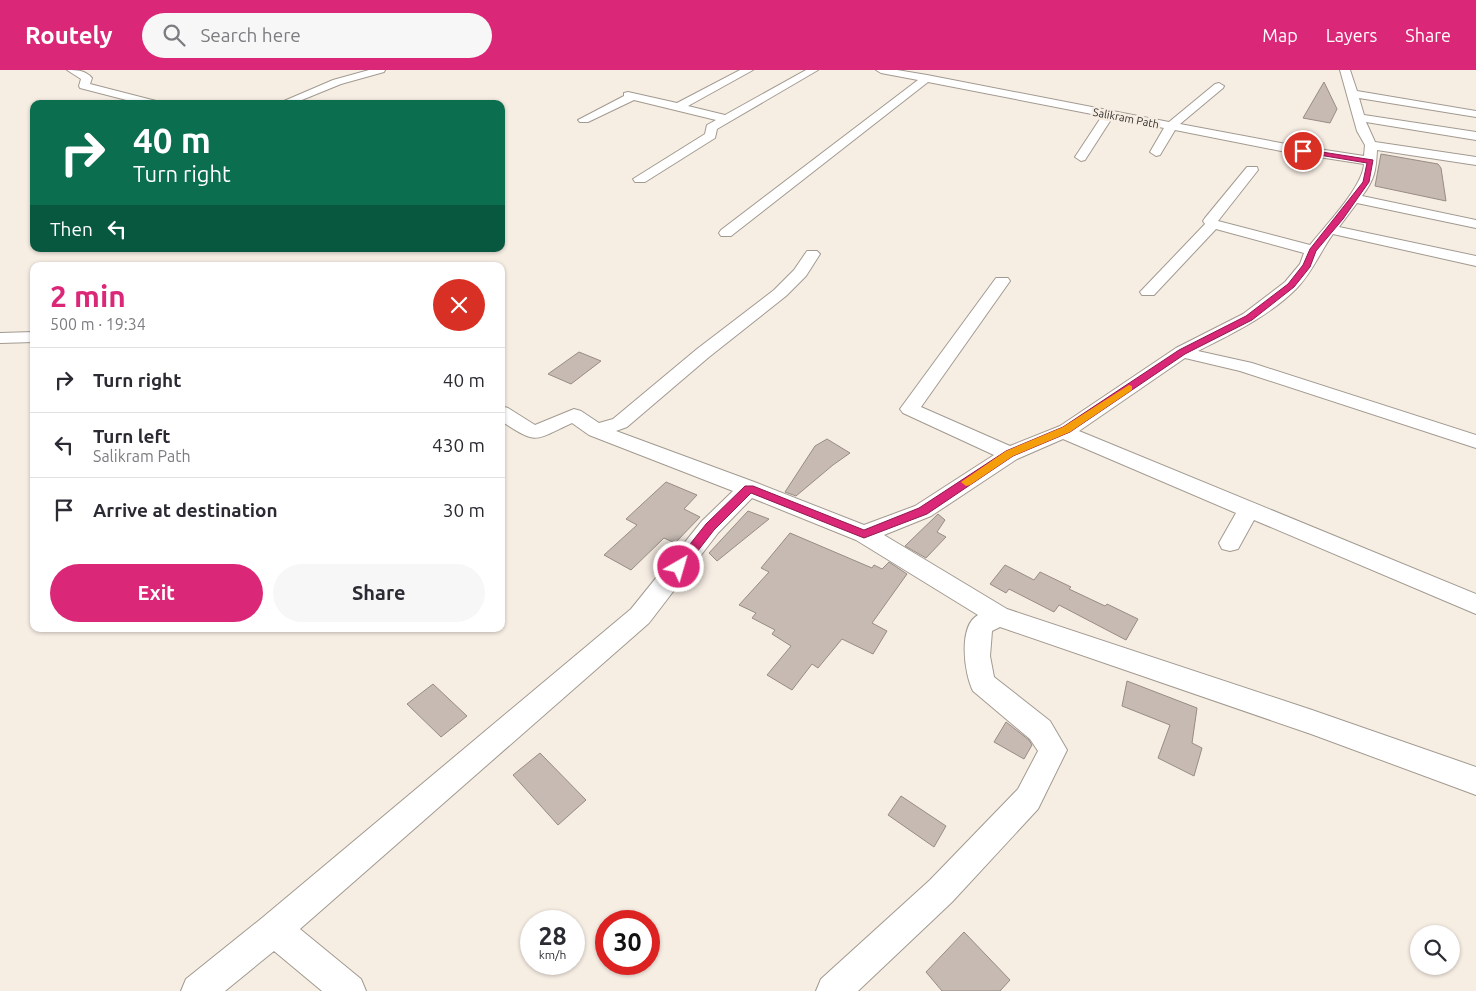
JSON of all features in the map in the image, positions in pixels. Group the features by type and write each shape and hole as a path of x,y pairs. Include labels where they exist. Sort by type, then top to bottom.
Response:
{"street":[{"path":"72,70 87,78 84,86 140,100"},
{"path":"292,100 337,82 380,70"},
{"path":"678,107 748,70"},
{"path":"640,180 711,135 711,127 727,120 813,70"},
{"name":"Salikram Path","path":"881,70 1286,148 1476,161"},
{"path":"864,534 923,511 1010,454 1063,432 1182,352 1249,318 1291,285 1307,265 1313,251 1329,229 1341,217 1366,182 1371,153 1356,111 1345,70"},
{"path":"726,233 927,78"},
{"path":"1156,152 1171,126 1219,86"},
{"path":"1352,94 1476,114"},
{"path":"584,120 631,96 727,120"},
{"path":"1081,158 1109,114"},
{"path":"1360,118 1476,136"},
{"path":"1213,224 1210,221 1252,170"},
{"path":"1354,198 1476,224"},
{"path":"1213,224 1313,251"},
{"path":"1148,292 1213,224"},
{"path":"1329,229 1476,261"},
{"path":"596,431 620,423 703,353 780,293 800,273 812,254"},
{"path":"1002,281 910,409 1010,454"},
{"path":"0,338 30,337"},
{"path":"1182,352 1246,367 1476,442"},
{"path":"505,415 534,433 574,415 596,431 749,488 864,534 916,564 998,616 1312,722 1476,781"},
{"path":"1063,432 1476,604"},
{"path":"198,991 274,930 640,616 710,527 749,488"},
{"path":"1230,543 1249,510"},
{"path":"833,991 940,891 1028,799 1053,750 1040,730 982,683 977,656 980,626 998,616"},
{"path":"274,930 348,991"}],"building":[{"path":"1324,82 1337,109 1330,123 1303,118"},
{"path":"1381,154 1438,164 1441,168 1446,201 1375,186"},
{"path":"579,352 601,361 571,384 548,374"},
{"path":"827,439 850,453 796,496 785,492 815,446"},
{"path":"666,482 697,495 684,509 700,517 675,543 664,538 631,570 604,555 637,525 626,519"},
{"path":"748,511 769,519 717,561 709,553"},
{"path":"938,514 945,520 937,532 946,537 926,558 905,546"},
{"path":"790,533 872,568 874,565 882,569 889,562 907,574 872,623 887,631 873,654 842,639 818,668 812,664 792,690 767,675 791,646 772,634 775,630 752,618 756,613 739,605 769,572 761,568"},
{"path":"1005,565 1034,580 1040,572 1071,587 1069,589 1138,619 1126,640 1059,605 1054,612 1009,589 1006,593 990,584"},
{"path":"1127,681 1197,708 1192,743 1202,748 1194,776 1158,758 1170,725 1122,706"},
{"path":"433,684 467,716 441,737 407,704"},
{"path":"1006,722 1029,740 1032,745 1024,759 994,742"},
{"path":"540,753 586,800 558,825 513,775"},
{"path":"901,796 946,826 934,847 888,815"},
{"path":"964,932 1010,980 1000,991 942,991 926,972"}],"slow traffic":[{"path":"966,482 1010,454 1067,430 1129,388"}],"route":[{"path":"679,567 710,527 749,488 864,534 923,511 1010,454 1067,430 1182,352 1249,318 1291,285 1307,265 1319,242 1341,217 1366,182 1370,161 1303,151"}]}
